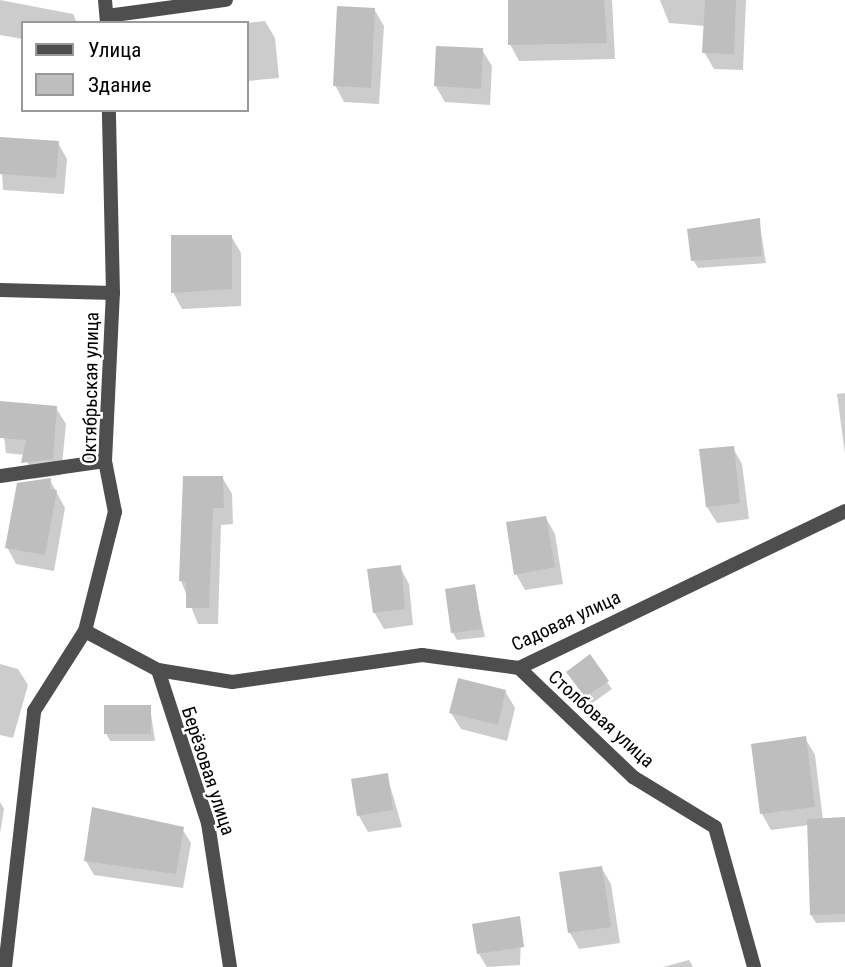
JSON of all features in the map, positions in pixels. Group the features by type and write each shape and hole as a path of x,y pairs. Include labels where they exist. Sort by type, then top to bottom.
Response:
{"street":[{"path":"105,0 107,19 226,0"},
{"name":"Октябрьская улица","path":"5,967 34,711 85,631 115,512 105,461 113,293 109,112"},
{"name":"Октябрьская улица","path":"0,290 113,293"},
{"path":"0,476 105,461"},
{"name":"Садовая улица","path":"85,631 158,670 232,682 422,655 519,668 845,511"},
{"name":"Столбовая улица","path":"519,668 634,778 715,827 754,967"},
{"name":"Берёзовая улица","path":"158,670 208,823 230,967"}],"building":[{"path":"508,0 604,0 607,43 508,45"},
{"path":"705,0 736,0 734,54 702,53"},
{"path":"337,6 375,8 371,88 333,86"},
{"path":"436,46 483,48 481,89 434,86"},
{"path":"0,137 59,141 56,178 0,174"},
{"path":"760,218 762,256 691,261 687,229"},
{"path":"171,235 232,235 232,289 171,293"},
{"path":"0,401 57,406 53,459 21,463 26,440 0,438"},
{"path":"734,446 740,503 706,507 699,449"},
{"path":"183,476 223,476 224,508 213,508 209,608 186,608 186,582 179,581"},
{"path":"51,478 50,489 57,490 45,555 5,548 17,483"},
{"path":"546,516 555,567 514,575 506,522"},
{"path":"401,565 405,609 373,613 367,569"},
{"path":"475,584 482,629 451,633 445,589"},
{"path":"590,654 609,681 585,697 566,672"},
{"path":"458,678 506,690 498,725 449,713"},
{"path":"104,705 151,705 151,734 104,734"},
{"path":"806,736 815,807 760,814 751,744"},
{"path":"388,773 393,810 357,816 351,779"},
{"path":"92,807 184,827 176,874 84,861"},
{"path":"845,817 845,914 810,915 807,819"},
{"path":"602,866 611,927 568,933 559,872"},
{"path":"520,916 524,947 477,954 472,924"}]}
